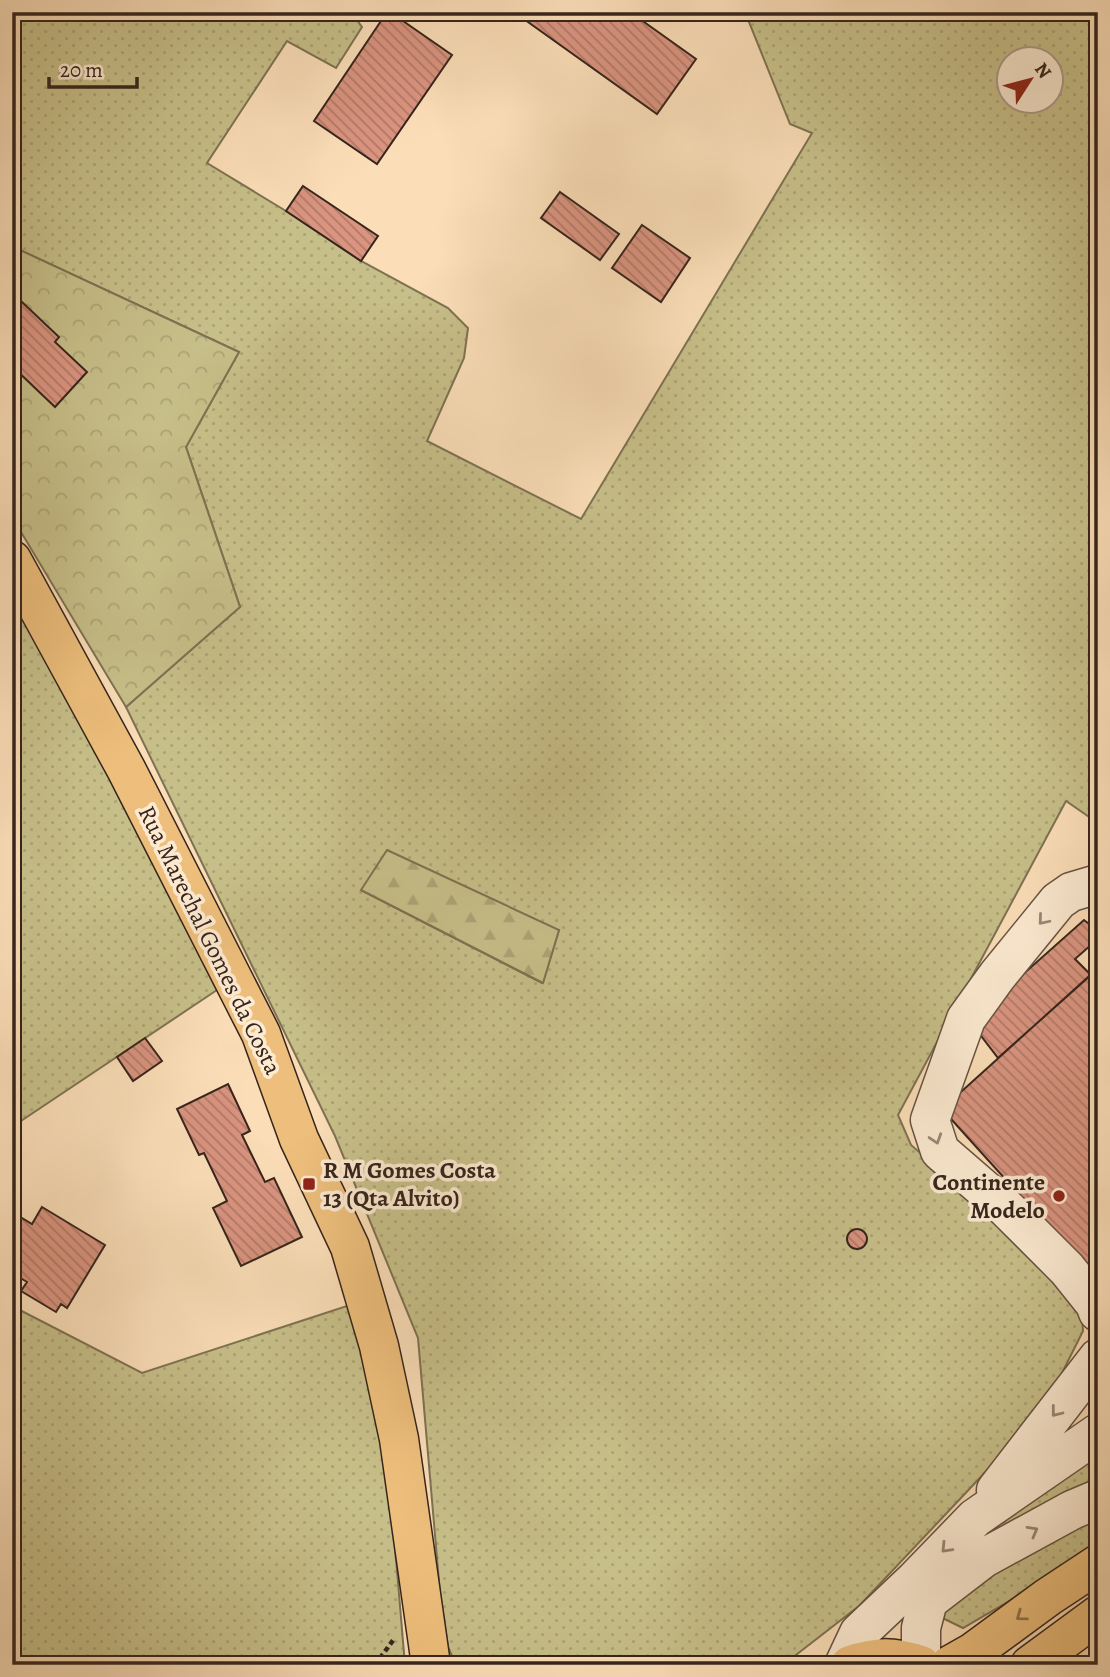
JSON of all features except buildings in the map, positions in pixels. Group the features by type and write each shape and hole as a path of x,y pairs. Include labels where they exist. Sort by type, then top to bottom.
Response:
{"main road":[{"name":"Rua Marechal Gomes da Costa","path":"12,560 126,769 261,1034 299,1139 350,1247 379,1346 399,1440 431,1665"},
{"path":"950,1665 973,1652 1098,1564"},
{"path":"1030,1665 1098,1615"},
{"path":"850,1665 872,1658 903,1659 921,1665"}],"lane":[{"path":"1098,884 1071,892 1058,901 966,1019 930,1120 940,1151 1007,1209 1059,1260 1096,1304 1098,1312"},
{"path":"844,1665 859,1633 975,1518 1098,1358"},
{"path":"975,1518 1098,1433"},
{"path":"921,1665 921,1628 928,1601 984,1558 1072,1510 1098,1500"}],"green space":[{"path":"12,12 351,12 362,27 336,68 287,41 207,163 361,261 448,308 468,328 464,358 427,441 581,519 812,133 790,124 745,12 1098,12 1098,821 1066,801 898,1115 911,1145 997,1219 1082,1315 1083,1331 1057,1383 993,1464 859,1606 783,1665 456,1665 448,1647 440,1593 418,1338 335,1136 126,707 240,607 186,447 239,352 20,250 12,260","holes":["361,890 559,930 542,983"]},
{"path":"20,250 239,352 186,447 240,607 126,707 12,517 12,260"},
{"path":"12,599 106,764 217,990 12,1127"},
{"path":"387,850 559,930 543,983 361,890"},
{"path":"353,1304 390,1488 405,1665 113,1665 108,1662 104,1665 12,1665 12,1306 142,1373"},
{"path":"1098,1445 1098,1487 986,1545 981,1535"},
{"path":"1098,1513 1098,1549 963,1628 934,1614 964,1588"}],"place":[{"name":"R M Gomes Costa 13 (Qta Alvito)","path":"309,1184"},
{"name":"Continente Modelo","path":"1059,1196"}]}
